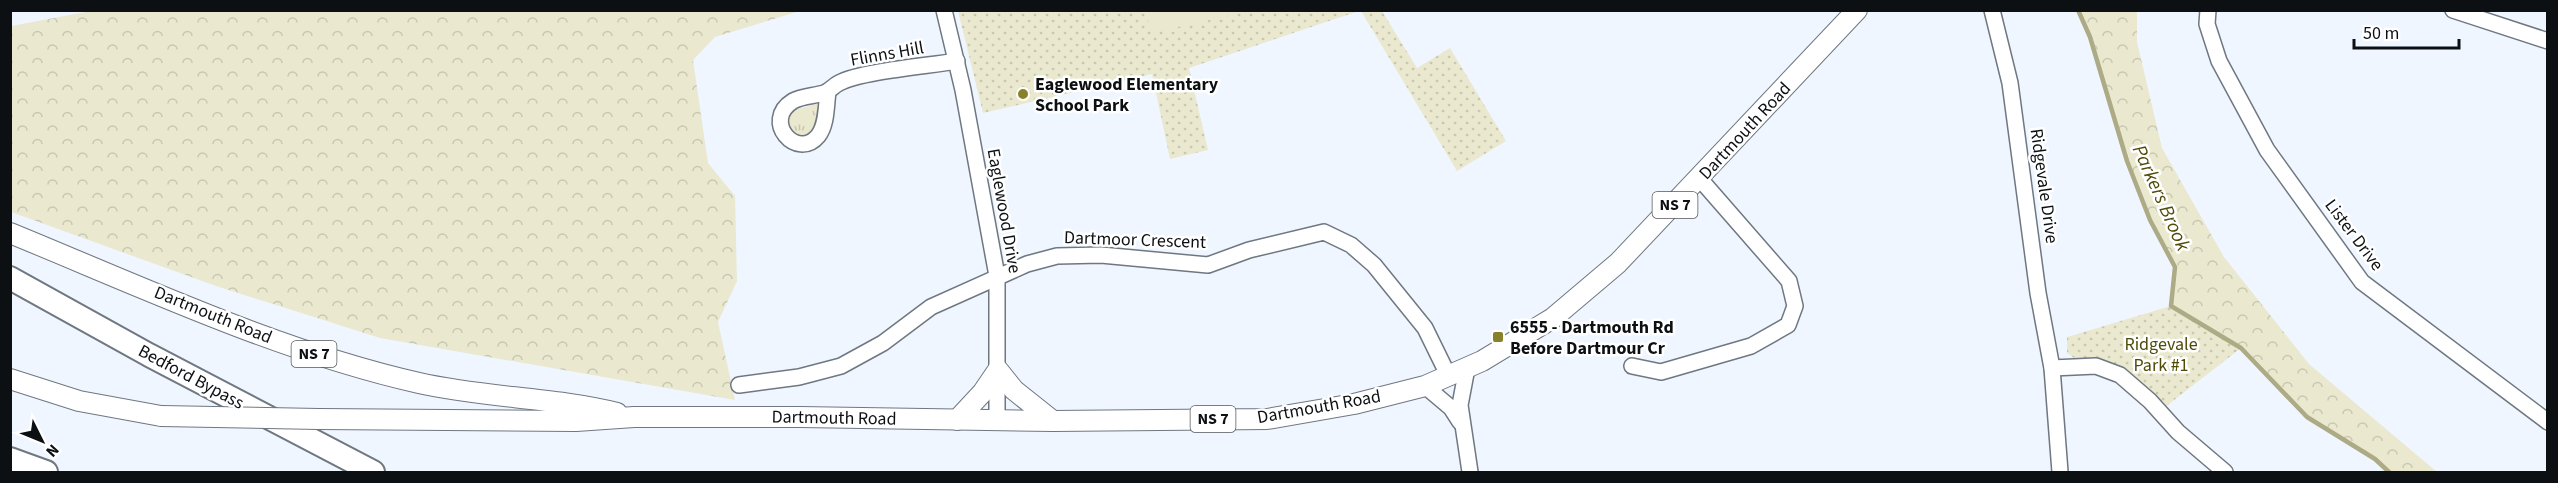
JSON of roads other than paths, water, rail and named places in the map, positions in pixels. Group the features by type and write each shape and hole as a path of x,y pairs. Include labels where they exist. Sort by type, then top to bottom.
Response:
{"highway":[{"name":"Bedford Bypass","path":"10,278 149,355 373,472"},
{"path":"10,459 46,472"}],"main road":[{"name":"Dartmouth Road","path":"10,379 79,401 161,416 319,419 576,422 634,417 1053,421 1267,419 1354,404 1425,386 1458,373 1553,318 1618,263 1700,179 1857,10"},
{"name":"Dartmouth Road","path":"10,233 291,346 344,364 420,384 491,396 579,404 634,417"},
{"path":"957,420 983,392 998,370 1014,390 1053,421"}],"street":[{"name":"Eaglewood Drive","path":"944,10 957,61 997,276 997,420"},
{"name":"Ridgevale Drive","path":"1992,10 2010,83 2038,293 2052,368 2060,472"},
{"name":"Lister Drive","path":"2208,10 2207,24 2219,61 2267,150 2362,282 2547,422"},
{"path":"2453,10 2547,41"},
{"name":"Flinns Hill","path":"828,92 839,82 957,61"},
{"path":"1632,366 1661,372 1751,346 1788,326 1795,306 1789,281 1700,179"},
{"name":"Dartmoor Crescent","path":"739,385 799,377 841,366 883,343 931,307 997,276 1027,264 1057,256 1101,255 1208,265 1259,248 1324,232 1351,245 1374,265 1458,373"},
{"path":"2052,368 2096,366 2120,375 2155,406 2178,432 2225,472"},
{"path":"1458,373 1461,388 1461,422 1470,472"},
{"path":"1425,386 1451,408 1461,422"}],"waterway":[{"name":"Parkers Brook","path":"2078,10 2090,37 2127,161 2150,220 2175,267 2171,306 2241,348 2307,417 2375,459 2389,472"}],"place":[{"name":"Eaglewood Elementary School Park","path":"1023,94"},
{"name":"6555 - Dartmouth Rd Before Dartmour Cr","path":"1498,337"}],"park label":[{"name":"Ridgevale Park #1","path":"2161,354"}]}
